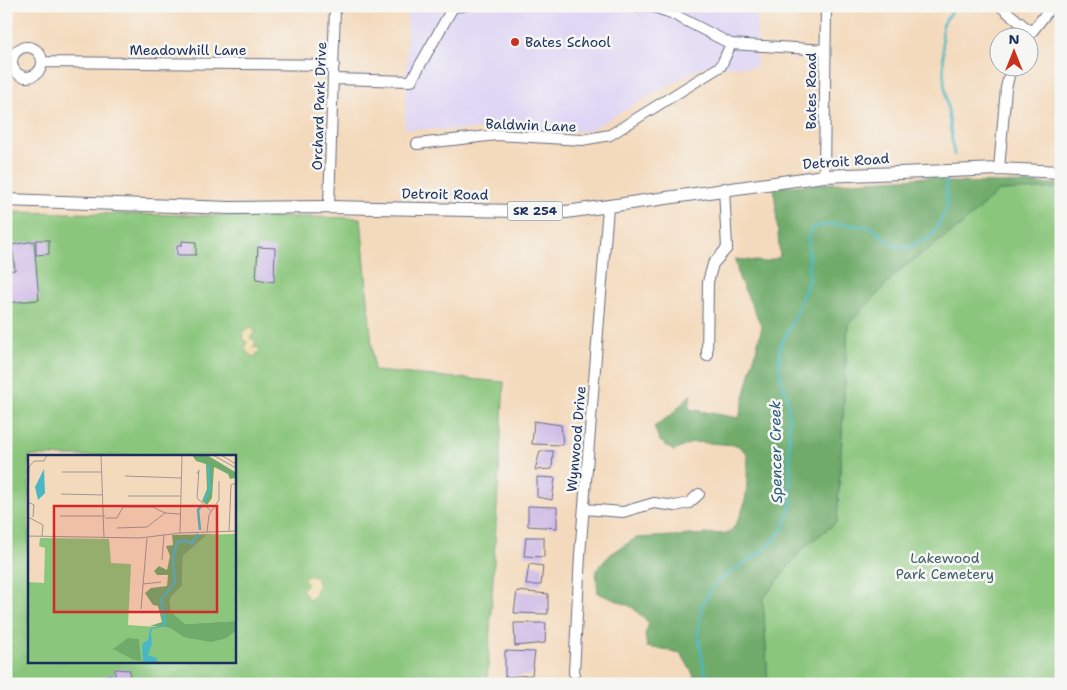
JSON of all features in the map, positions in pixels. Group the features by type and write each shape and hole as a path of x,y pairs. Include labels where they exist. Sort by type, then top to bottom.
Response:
{"main road":[{"name":"Detroit Road","path":"6,200 230,208 329,207 566,212 724,188 824,176 999,169 1061,172"}],"street":[{"name":"Orchard Park Drive","path":"329,207 335,6"},
{"path":"334,79 411,81 453,7 463,6"},
{"path":"635,6 652,6 671,13 730,44 825,50"},
{"name":"Bates Road","path":"824,176 826,6"},
{"path":"1000,6 1022,28"},
{"path":"1033,28 1052,6"},
{"name":"Baldwin Lane","path":"417,144 497,135 582,140 610,135 722,66 730,44"},
{"name":"Meadowhill Lane","path":"42,62 334,65"},
{"path":"999,169 1008,78"},
{"path":"707,356 708,282 712,264 726,248 724,188"},
{"name":"Wynwood Drive","path":"574,673 584,509 608,207"},
{"path":"584,509 623,512 654,503 675,506 689,503 699,494"}],"shaded area":[{"path":"408,6 757,6 757,67 703,66 588,131 405,129"}],"green space":[{"path":"947,176 946,192 947,182 1061,184 1061,188 999,191 960,226 902,268 848,325 837,522 803,548 763,599 768,684 691,684 694,676 681,653 647,647 645,635 649,623 632,607 598,593 596,570 611,554 636,538 729,533 741,515 746,496 747,453 737,445 693,442 674,451 660,441 654,427 672,414 691,394 689,409 739,418 762,327 739,278 735,259 765,262 780,257 774,187"},
{"name":"Lakewood Park Cemetery","path":"1061,188 1061,684 768,684 763,599 803,548 837,522 848,325 902,268 960,226 999,191"},
{"path":"6,212 361,218 374,371 504,382 487,684 6,684"}],"sand":[{"path":"250,328 256,331 250,338 256,341 253,348 258,347 260,350 254,357 248,354 245,347 247,342 243,338 244,330"},
{"path":"313,575 316,577 319,586 315,590 315,596 309,600 302,589 307,584 304,581 305,577"}],"building":[{"path":"36,240 49,240 49,254 36,255"},
{"path":"34,241 39,300 6,303 6,271 15,270 12,245"},
{"path":"182,241 196,242 196,255 177,255 177,245 182,245"},
{"path":"258,247 275,248 274,282 256,279"},
{"path":"534,421 561,425 563,445 532,444"},
{"path":"540,451 553,451 552,469 535,470"},
{"path":"537,477 555,478 552,500 537,497"},
{"path":"528,506 557,507 557,528 528,526"},
{"path":"526,537 544,537 544,557 524,556"},
{"path":"529,564 543,566 541,585 526,585"},
{"path":"517,591 548,594 548,614 514,613"},
{"path":"514,623 546,623 545,643 515,646"},
{"path":"505,651 535,652 532,675 505,677"},
{"path":"115,669 130,670 129,683 106,682 107,674 115,675"}],"waterway":[{"name":"Spencer Creek","path":"954,155 944,80 942,25 956,6"},
{"name":"Spencer Creek","path":"709,684 704,669 698,635 702,606 714,584 765,549 783,529 791,503 788,401 779,371 780,346 796,315 809,278 808,236 813,227 838,224 871,227 895,246 906,248 933,235 947,208 946,181"}],"place":[{"name":"Bates School","path":"515,42"}]}
